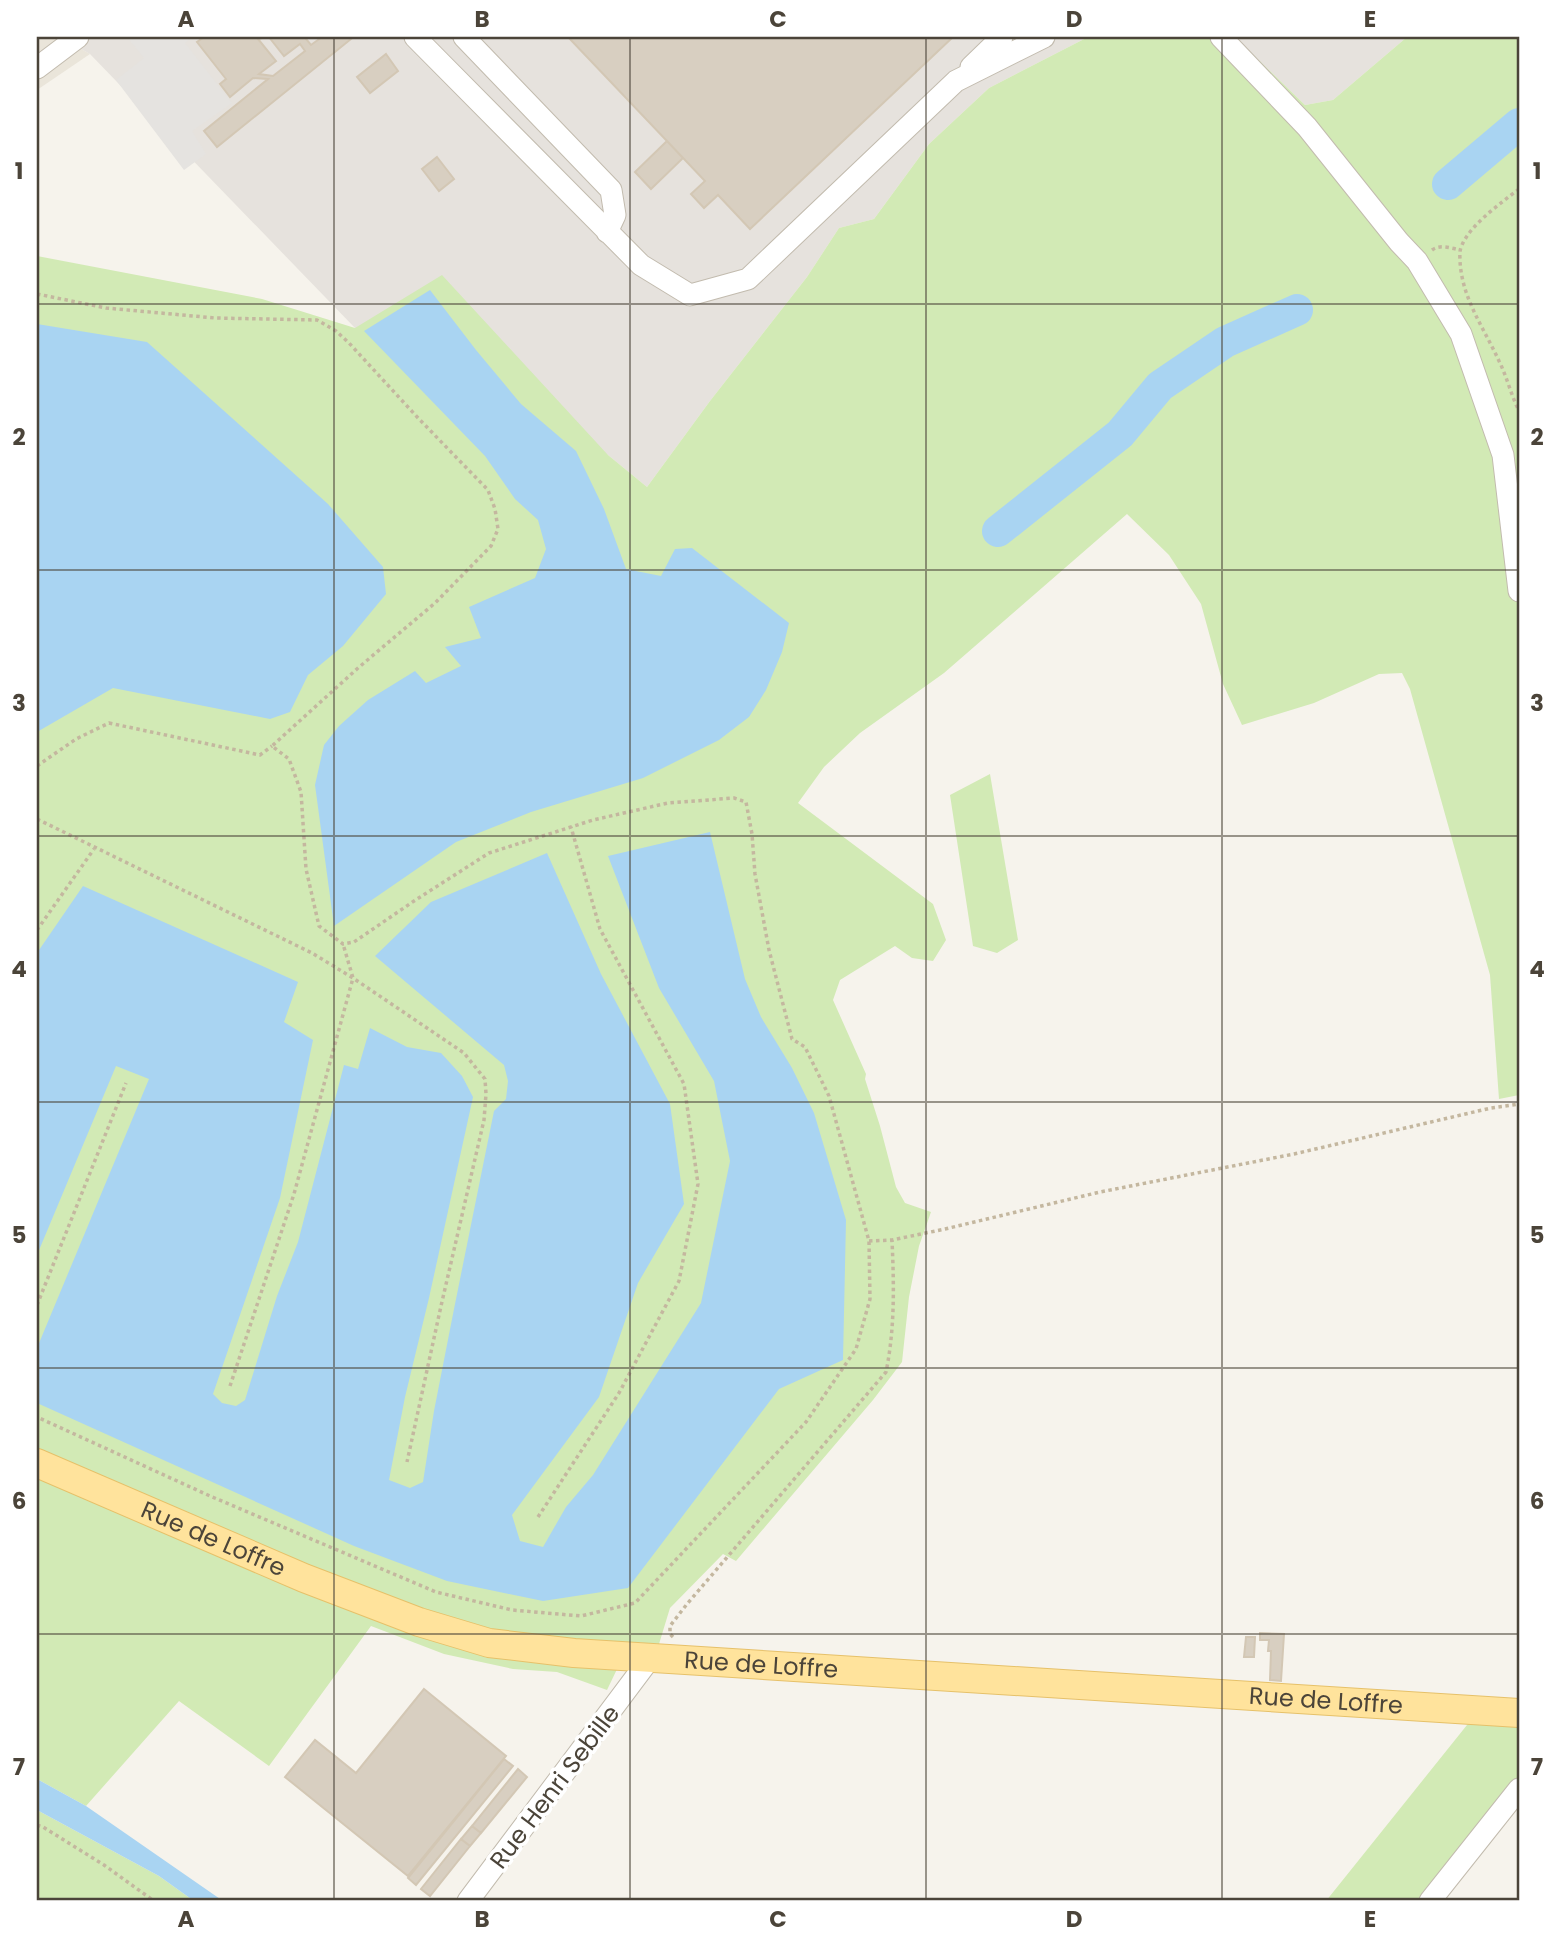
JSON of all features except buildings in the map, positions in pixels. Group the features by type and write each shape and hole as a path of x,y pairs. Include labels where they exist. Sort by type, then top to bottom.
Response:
{"main road":[{"name":"Rue de Loffre","path":"37,1463 370,1605 448,1632 504,1645 647,1665 1519,1713"}],"lane":[{"path":"37,68 78,37"},
{"path":"415,37 640,265 690,295 748,279 1002,37"},
{"path":"464,37 611,190 615,215 607,232"},
{"path":"956,81 1044,37"},
{"path":"1221,37 1307,127 1417,261 1461,334 1503,455 1519,591"},
{"name":"Rue Henri Sebille","path":"468,1901 647,1665"},
{"path":"1430,1901 1519,1789"}],"path":[{"path":"1519,189 1476,225 1460,250 1465,289 1476,319 1499,360 1519,411"},
{"path":"1417,261 1436,247 1460,250"},
{"path":"37,294 106,308 147,312 215,318 317,320 336,331 349,343 488,490 498,529 491,546 435,603 260,755 109,723 76,739 37,766"},
{"path":"230,1386 294,1194 353,978 344,944 319,926 306,869 301,792 289,759 272,746"},
{"path":"37,1417 210,1496 436,1592 512,1609 581,1616 635,1603 806,1422 856,1349 870,1299 869,1241 829,1096 805,1047 792,1040 769,950 755,874 746,802 734,798 668,803 593,820 489,853 354,942 344,944"},
{"path":"37,819 312,953 464,1053 485,1079 484,1121 407,1462"},
{"path":"538,1517 620,1392 679,1281 698,1184 684,1084 600,929 571,827"},
{"path":"37,930 94,849"},
{"path":"37,1305 126,1083"},
{"path":"869,1241 892,1240 1100,1192 1294,1154 1491,1108 1519,1104"},
{"path":"670,1634 670,1626 687,1604 886,1372 892,1343 894,1307 892,1240"},
{"path":"37,1825 43,1826 104,1865 154,1901"}],"shaded area":[{"path":"37,37 60,37 90,54 37,90"},
{"path":"60,37 1088,37 989,88 929,144 874,219 839,228 807,277 647,487 608,455 355,328 90,54"},
{"path":"127,37 192,37 185,43 232,103 192,131 206,154 184,170 116,80 144,58"},
{"path":"1235,37 1407,37 1333,100 1305,105"}],"green space":[{"path":"1088,37 1235,37 1305,105 1333,100 1407,37 1519,37 1519,1095 1499,1099 1490,975 1410,689 1402,673 1379,674 1314,703 1242,725 1223,684 1201,604 1169,555 1127,514 944,673 860,733 824,767 798,803 933,904 946,940 933,961 912,958 895,946 840,980 833,1000 866,1074 865,1079 896,1187 905,1203 931,1212 919,1246 909,1297 902,1362 736,1561 723,1554 670,1608 659,1644 630,1642 607,1690 557,1672 513,1669 444,1654 371,1626 269,1766 179,1701 86,1806 37,1779 37,256 262,299 355,328 442,275 608,455 647,487 807,277 839,228 874,219 929,144 989,88"},
{"path":"990,774 1018,940 997,953 973,946 950,795"},
{"path":"1471,1720 1519,1723 1519,1780 1436,1901 1326,1901"},
{"path":"37,1810 159,1876 194,1901 37,1901"}],"water":[{"path":"430,290 521,404 576,451 604,509 626,569 661,576 675,549 692,548 789,623 782,652 766,690 749,717 719,740 643,778 531,812 456,842 334,926 315,785 324,745 339,726 368,700 415,671 426,683 461,666 445,647 481,638 469,607 535,578 546,549 538,520 515,499 485,456 364,331"},
{"path":"37,324 147,342 328,504 383,567 386,594 343,646 308,675 290,712 270,719 113,688 37,732"},
{"path":"710,832 745,979 761,1017 792,1068 814,1113 846,1220 843,1360 779,1389 628,1588 543,1601 447,1581 354,1546 37,1403 37,1348 149,1079 116,1066 37,1255 37,953 83,886 298,982 284,1022 313,1040 280,1198 213,1394 222,1403 236,1406 245,1400 277,1296 298,1242 344,1065 358,1069 370,1028 407,1047 441,1053 462,1076 473,1097 405,1397 389,1480 410,1488 423,1482 434,1411 494,1111 506,1099 508,1081 504,1065 375,956 431,902 547,853 601,974 670,1104 684,1204 638,1283 599,1397 512,1515 520,1541 543,1547 566,1507 593,1475 701,1303 730,1161 714,1081 659,988 608,856"},
{"path":"37,1779 86,1806 223,1901 194,1901 159,1876 37,1810"}],"waterway":[{"path":"1448,184 1519,124"},
{"path":"998,531 1120,434 1160,386 1225,342 1297,310"}]}
